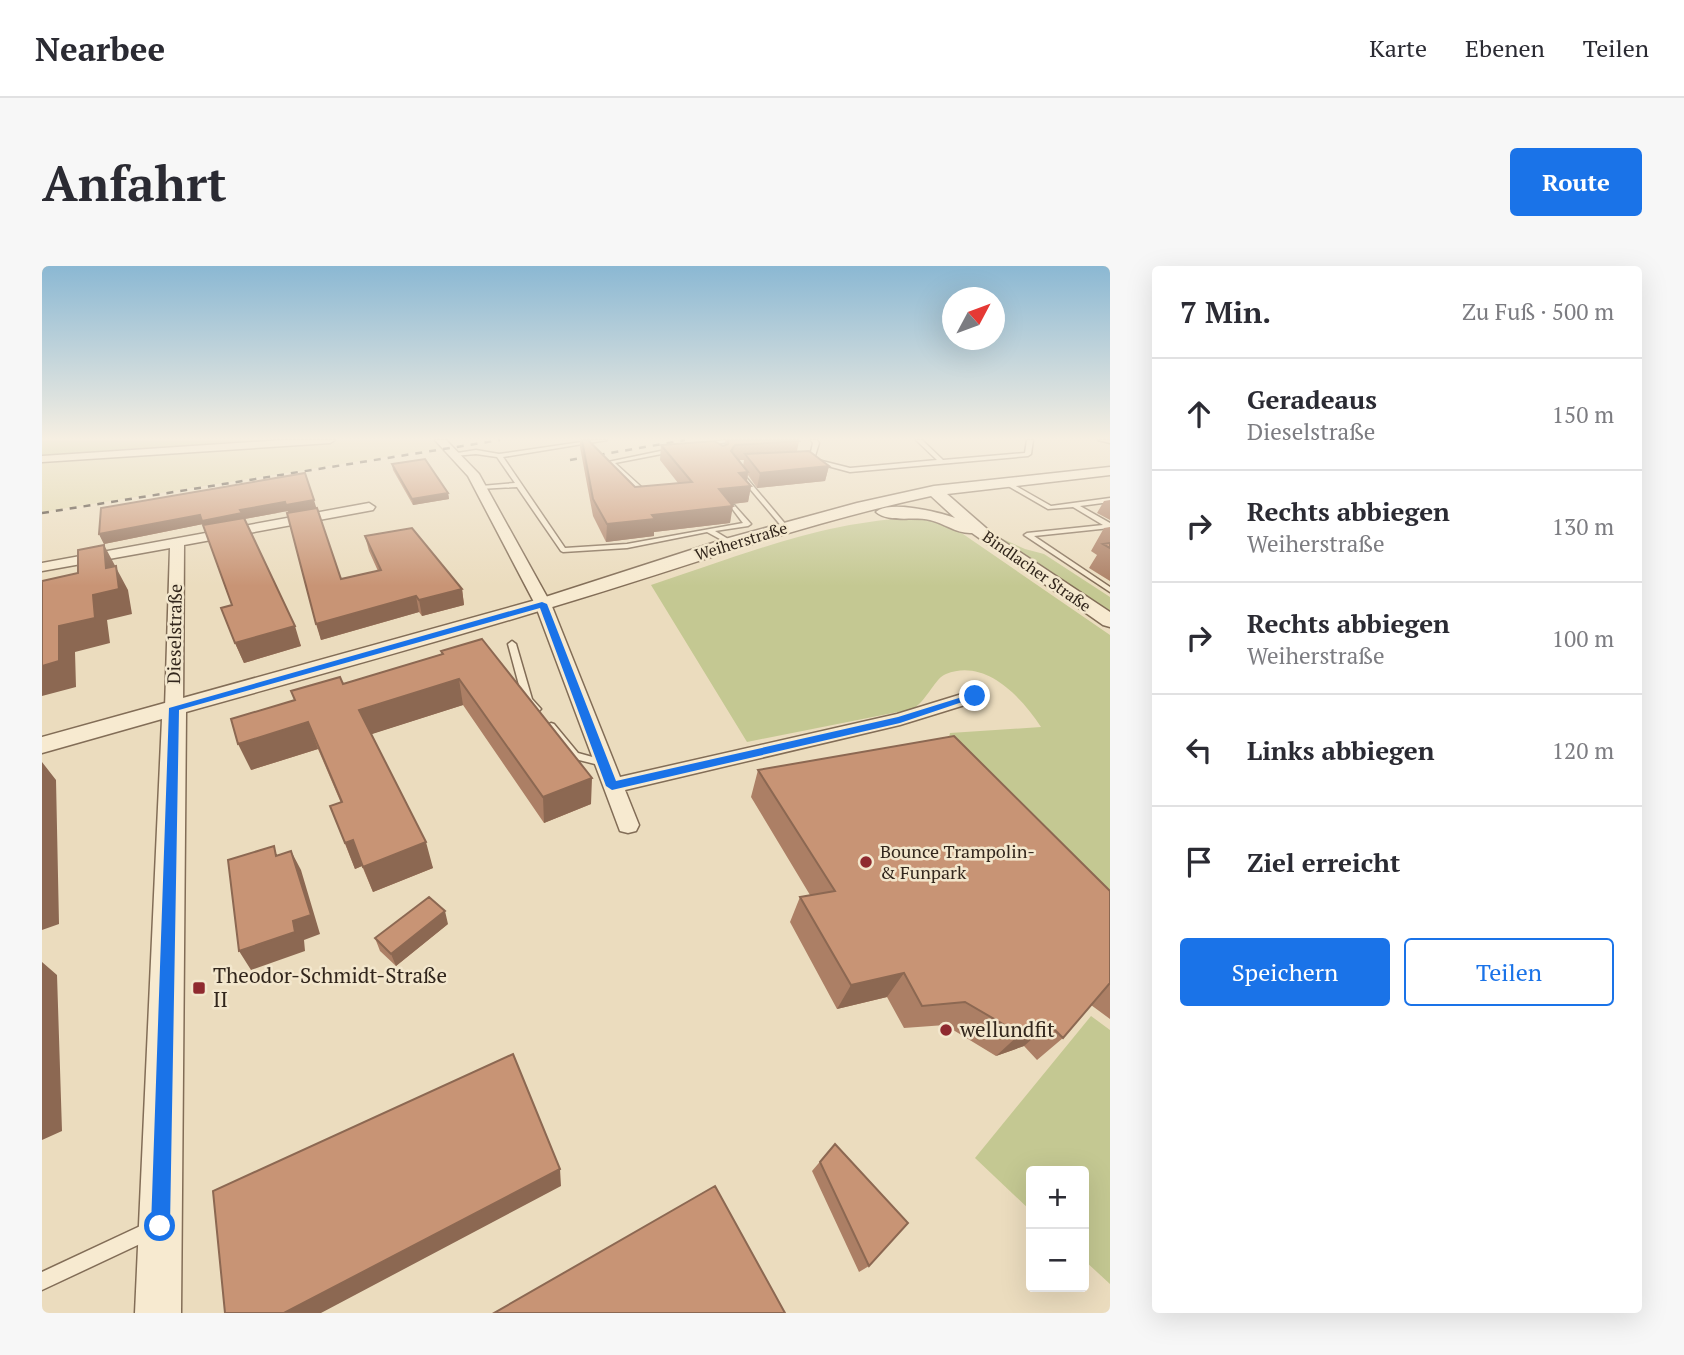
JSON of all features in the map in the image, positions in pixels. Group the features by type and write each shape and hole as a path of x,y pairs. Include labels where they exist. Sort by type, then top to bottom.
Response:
{"street":[{"path":"481,489 542,604 628,825"},
{"name":"Weiherstraße","path":"42,745 542,604 790,526 863,506 951,489"},
{"name":"Bindlacher Straße","path":"934,491 988,539 1110,621"},
{"path":"42,567 369,507"},
{"path":"790,526 902,511 945,518 988,539"},
{"name":"Dieselstraße","path":"158,1313 177,542"},
{"path":"612,786 900,719 975,696"}],"lane":[{"path":"520,489 563,550 627,546 748,524 734,508"},
{"path":"640,489 648,496 657,495"},
{"path":"754,489 790,526"},
{"path":"1017,489 1050,508 1110,500"},
{"path":"1074,505 1110,526"},
{"path":"1110,526 1027,535 1110,590"},
{"path":"708,530 731,543"},
{"path":"512,644 528,700 575,756 603,763"},
{"path":"42,1281 160,1226"}],"shaded area":[{"path":"42,489 187,489 42,512"}],"green space":[{"path":"919,518 945,525 963,534 1110,635 1110,917 948,742 950,733 1041,727 1024,704 1001,684 975,671 961,670 942,676 913,709 747,742 651,585 816,532 885,520"},
{"path":"996,536 1044,554 1110,597 1110,614"},
{"path":"1091,1016 1110,1030 1110,1284 1089,1265 1089,1166 1026,1166 1026,1206 975,1158"}],"building":[{"path":"213,489 310,489 314,500 240,510 242,513 202,521 200,515 99,534 101,508"},
{"path":"406,489 445,489 448,493 412,499"},
{"path":"591,489 720,489 733,506 652,515 655,519 607,524 593,499"},
{"path":"317,508 341,579 381,570 365,536 412,528 462,589 419,600 416,596 316,624 287,513"},
{"path":"244,518 295,626 235,643 221,608 232,605 203,525"},
{"path":"104,545 106,568 116,566 119,589 93,595 95,618 59,626 59,661 42,666 42,581 78,573 78,550"},
{"path":"482,639 592,778 543,797 459,679 359,710 426,842 363,867 353,840 345,843 330,806 342,802 308,722 238,744 231,719 295,700 291,691 340,677 343,684 443,654 441,651"},
{"path":"954,736 1110,891 1110,983 1063,1038 1049,1024 1020,1034 965,1002 922,1006 904,973 851,985 800,897 835,891 758,770"},
{"path":"274,846 276,856 291,851 311,915 293,921 295,932 239,951 228,860"},
{"path":"429,897 445,911 391,954 375,938"},
{"path":"513,1054 560,1169 284,1313 225,1313 213,1191"},
{"path":"835,1144 908,1223 869,1266 820,1162"},
{"path":"715,1186 785,1313 494,1313"}],"railway":[{"path":"42,513 193,489"}],"place":[{"name":"Bounce Trampolin- & Funpark","path":"866,862"},
{"name":"Theodor-Schmidt-Straße II","path":"199,988"},
{"name":"wellundfit","path":"946,1030"}],"route":[{"path":"160,1226 174,708 542,604 612,786 900,719 975,696"}]}
